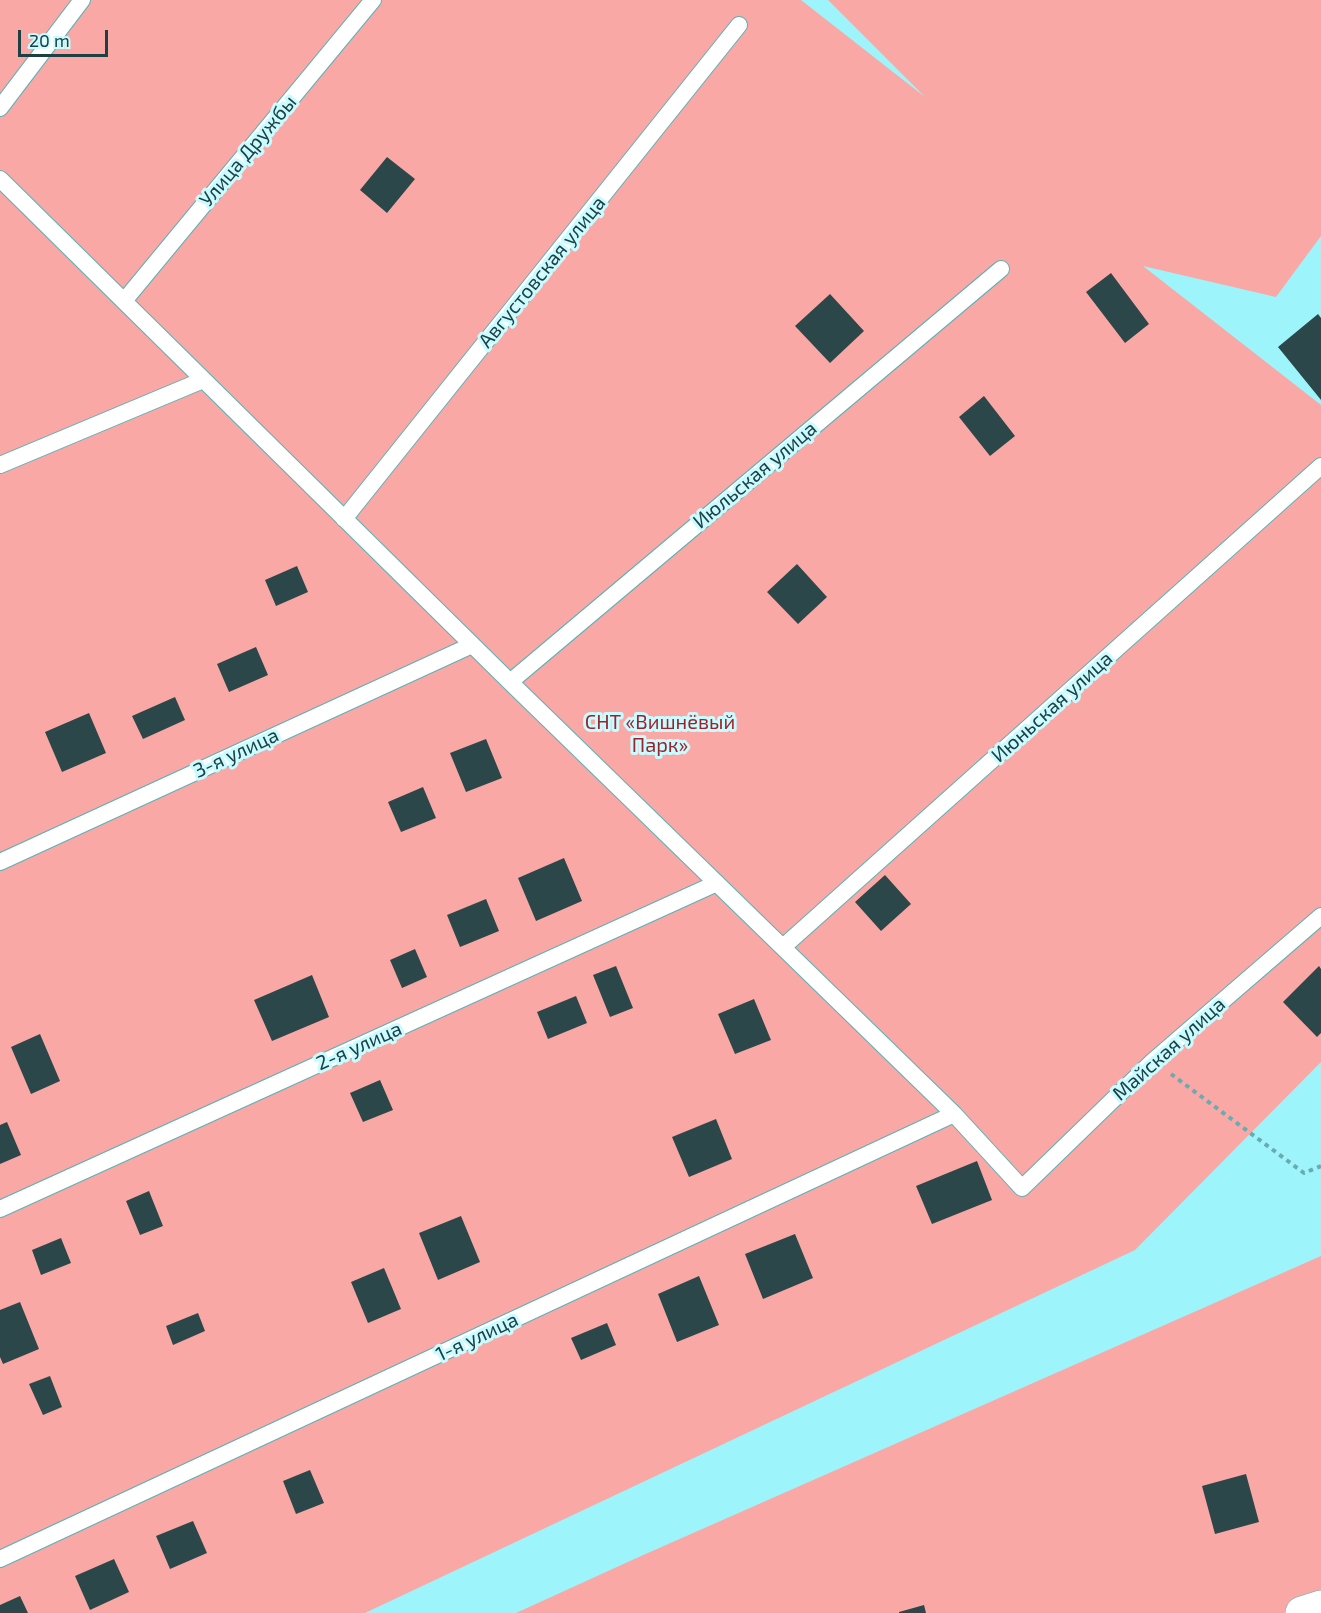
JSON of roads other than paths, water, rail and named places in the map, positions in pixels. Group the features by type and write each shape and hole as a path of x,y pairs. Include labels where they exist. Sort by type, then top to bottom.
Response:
{"street":[{"path":"1302,1613 1321,1607"}],"lane":[{"path":"0,108 82,0"},
{"name":"Улица Дружбы","path":"124,301 373,0"},
{"name":"Августовская улица","path":"344,519 740,25"},
{"path":"0,179 472,645 954,1114"},
{"name":"Июльская улица","path":"510,682 1001,269"},
{"path":"0,465 203,380"},
{"name":"Июньская улица","path":"783,947 1321,466"},
{"name":"3-я улица","path":"0,862 472,645"},
{"name":"2-я улица","path":"0,1209 717,884"},
{"name":"Майская улица","path":"954,1114 1022,1188 1153,1061 1321,916"},
{"name":"1-я улица","path":"0,1559 954,1114"}],"park label":[{"name":"СНТ «Вишнёвый Парк»","path":"660,734"}]}
